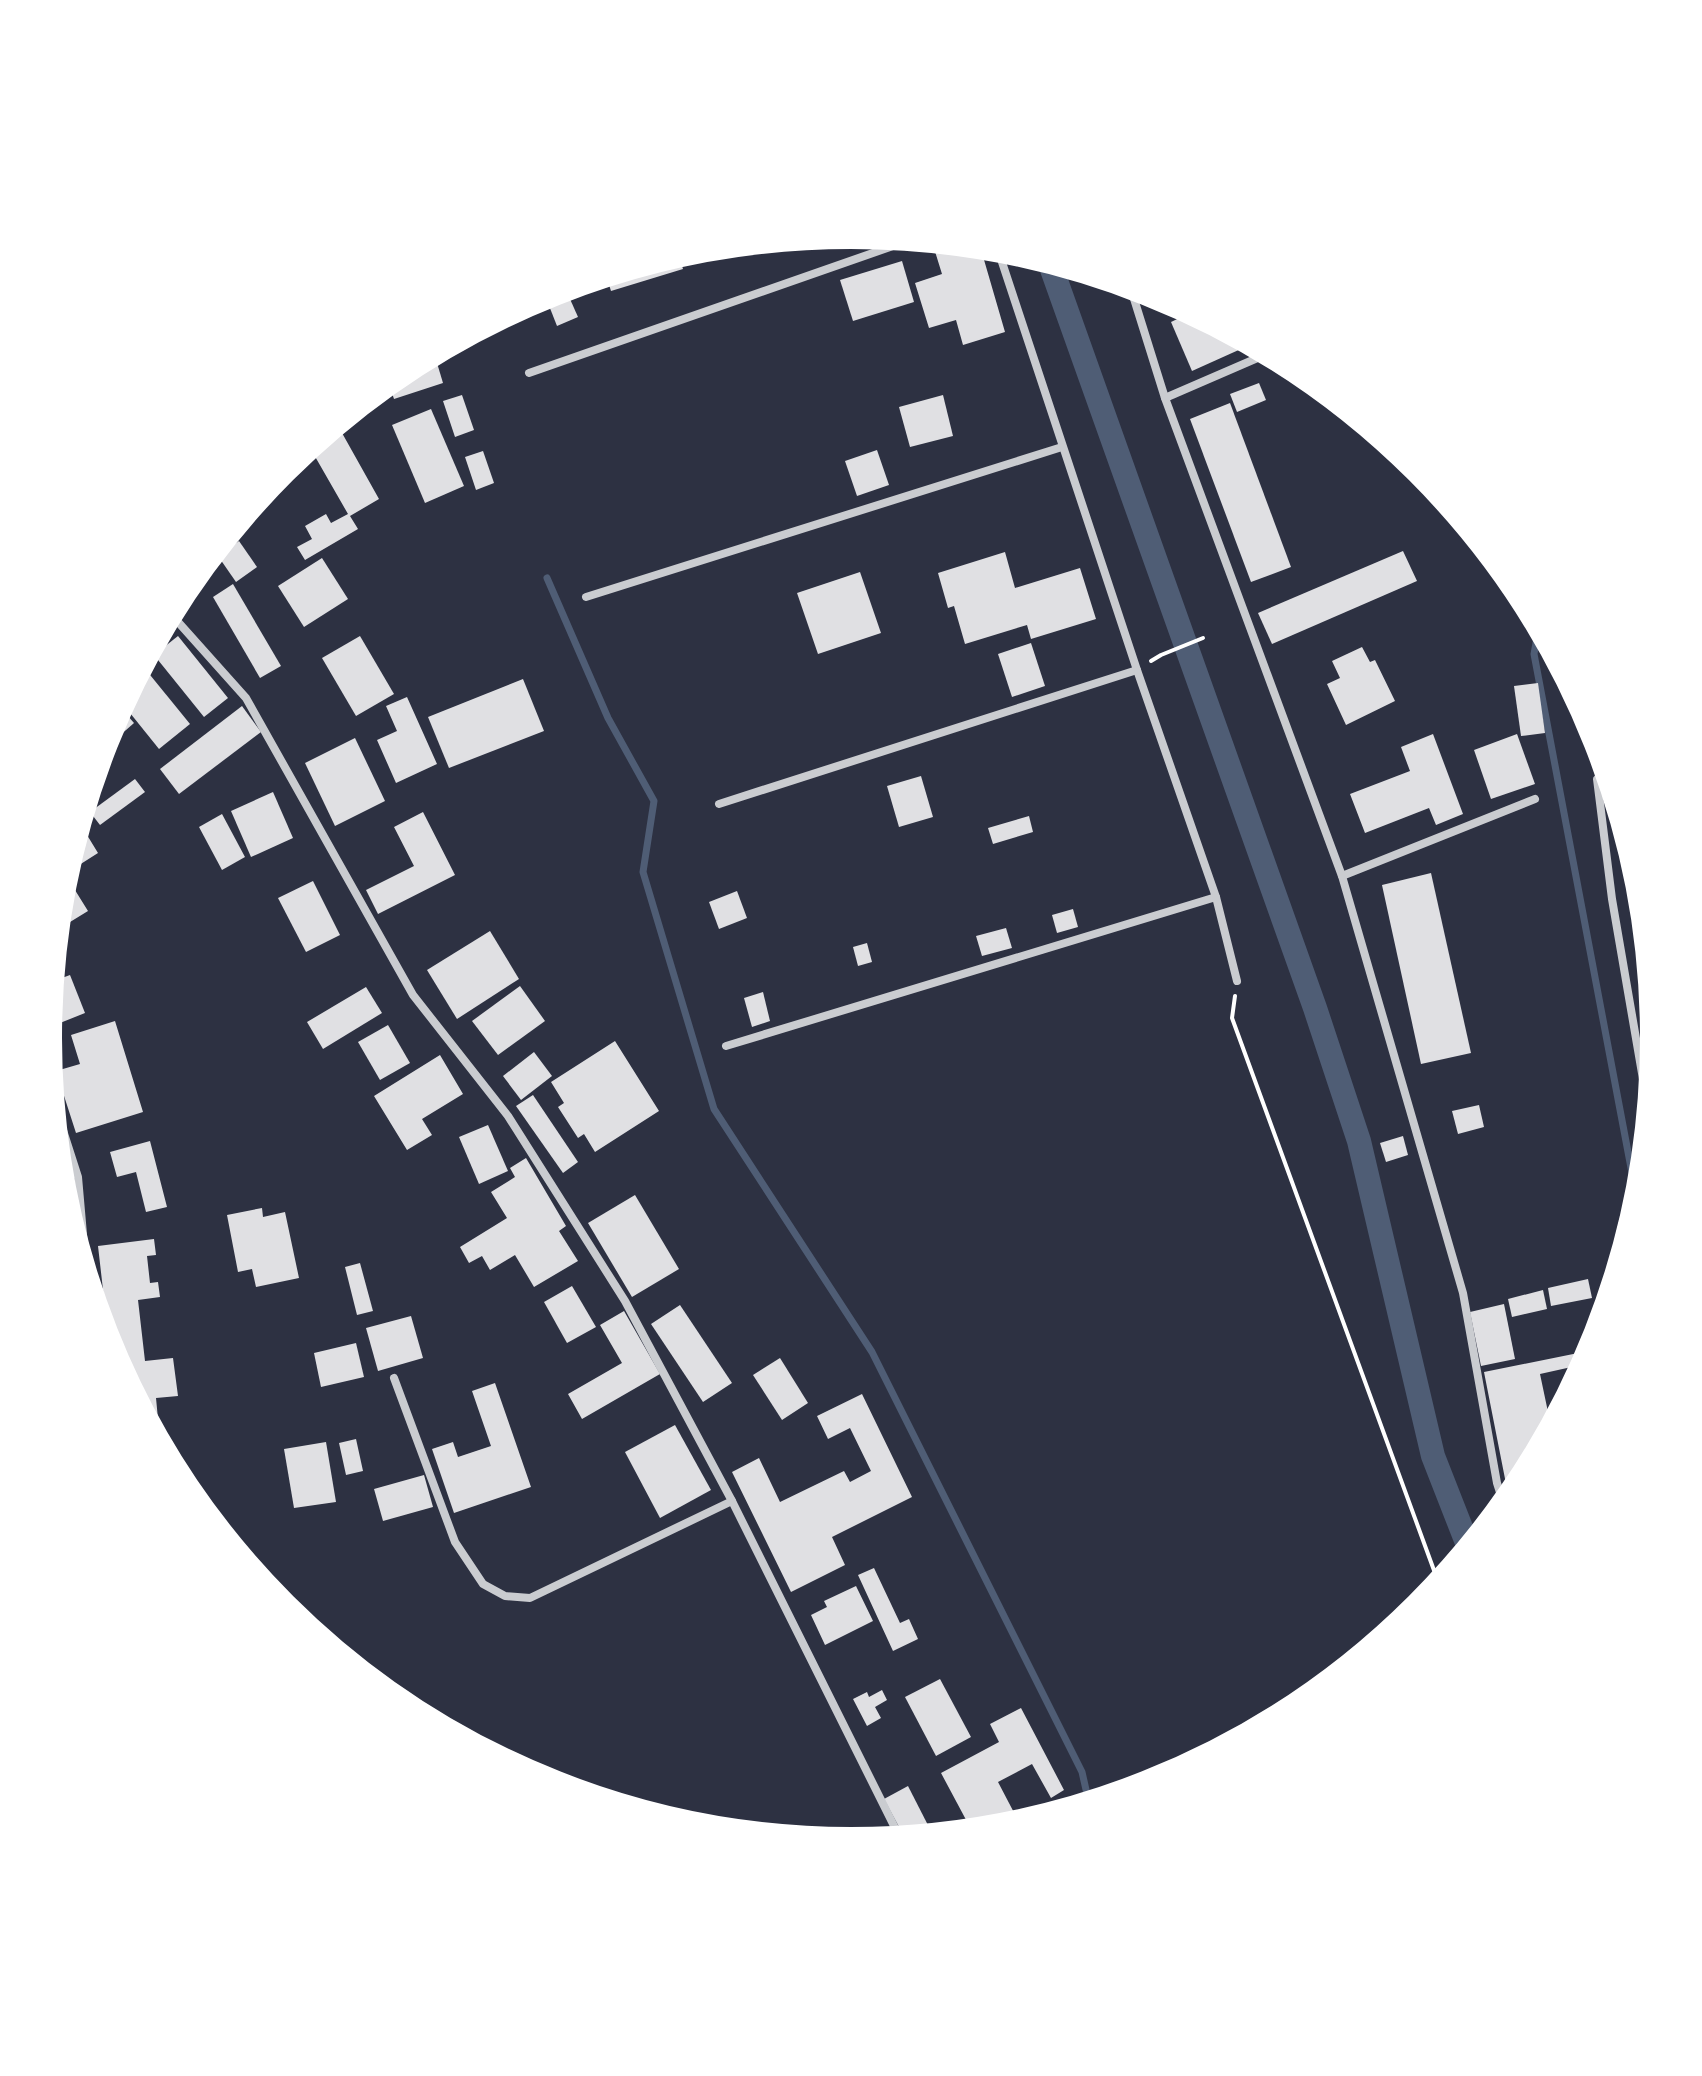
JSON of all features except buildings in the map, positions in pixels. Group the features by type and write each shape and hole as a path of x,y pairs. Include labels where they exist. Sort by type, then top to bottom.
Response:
{"street":[{"path":"529,373 886,248"},
{"path":"1002,261 1216,897 1237,981"},
{"path":"1134,300 1165,398 1342,876 1463,1293 1499,1491"},
{"path":"1165,398 1256,359"},
{"path":"586,597 1062,447"},
{"path":"178,622 246,698 413,995 508,1116 625,1301 732,1501 895,1827"},
{"path":"719,804 1137,670"},
{"path":"1598,778 1612,899 1641,1067"},
{"path":"1342,876 1535,799"},
{"path":"726,1046 1216,897"},
{"path":"68,1144 78,1177 82,1221"},
{"path":"394,1378 455,1542 483,1584 505,1596 530,1598 732,1501"}],"path":[{"path":"1161,655 1203,638"},
{"path":"1237,981 1232,1018 1435,1572"}],"waterway":[{"path":"1053,273 1315,1008 1359,1141 1433,1456 1465,1537"},
{"path":"547,578 608,718 654,801 643,872 714,1109 872,1352 1082,1772 1087,1793"},
{"path":"1536,642 1534,654 1631,1167"}]}
